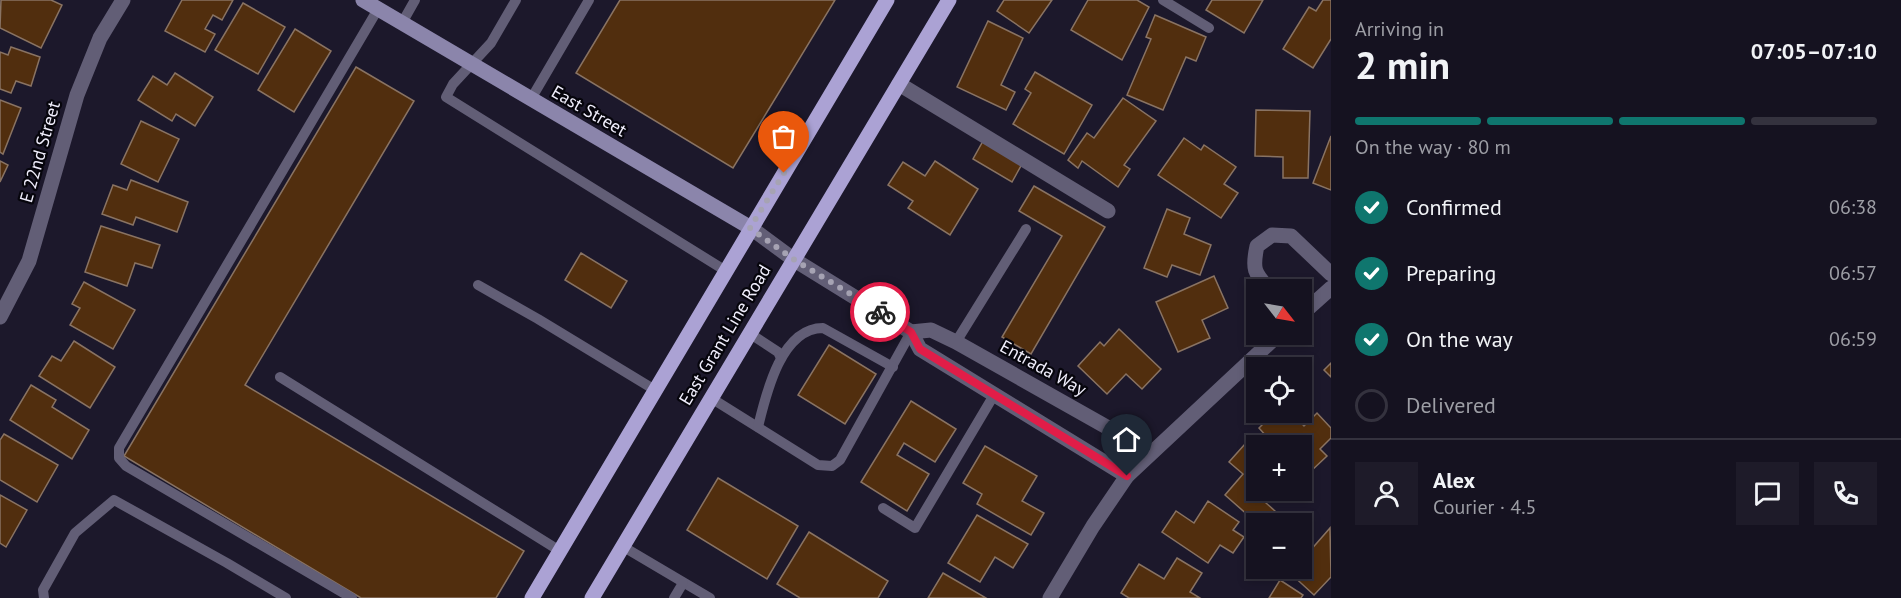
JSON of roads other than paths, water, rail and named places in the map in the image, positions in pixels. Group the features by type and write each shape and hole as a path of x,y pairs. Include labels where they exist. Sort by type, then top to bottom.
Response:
{"main road":[{"name":"East Grant Line Road","path":"532,598 887,0"},
{"name":"East Grant Line Road","path":"592,598 949,0"}],"street":[{"name":"E 22nd Street","path":"0,317 29,261 77,94 100,38 123,0"},
{"name":"East Street","path":"363,0 750,228 793,259"},
{"path":"899,84 1108,211"},
{"path":"1259,279 1253,264 1257,246 1272,235 1291,236 1331,274"},
{"name":"Entrada Way","path":"793,259 911,332 920,349 1127,476"},
{"path":"1312,305 1331,288"},
{"name":"Entrada Way","path":"911,332 931,330 956,342 1151,452"},
{"path":"1050,598 1093,526 1127,476 1267,345"}],"lane":[{"path":"402,23 415,0"},
{"path":"516,0 491,43 453,84 446,97 726,271"},
{"path":"531,99 589,0"},
{"path":"1163,0 1209,28"},
{"path":"352,598 126,466 119,458 119,448 378,9"},
{"path":"956,342 1026,229"},
{"path":"478,285 656,390"},
{"path":"758,427 766,392 782,358 796,337 812,328 824,328 893,367"},
{"path":"711,398 818,465 832,466 840,460 911,332"},
{"path":"749,333 778,352 782,358"},
{"path":"280,377 560,551"},
{"path":"883,508 915,528 994,395"},
{"path":"44,598 43,590 75,533 114,500 227,562 286,598"},
{"path":"622,546 710,598"},
{"path":"674,598 683,583"}]}
